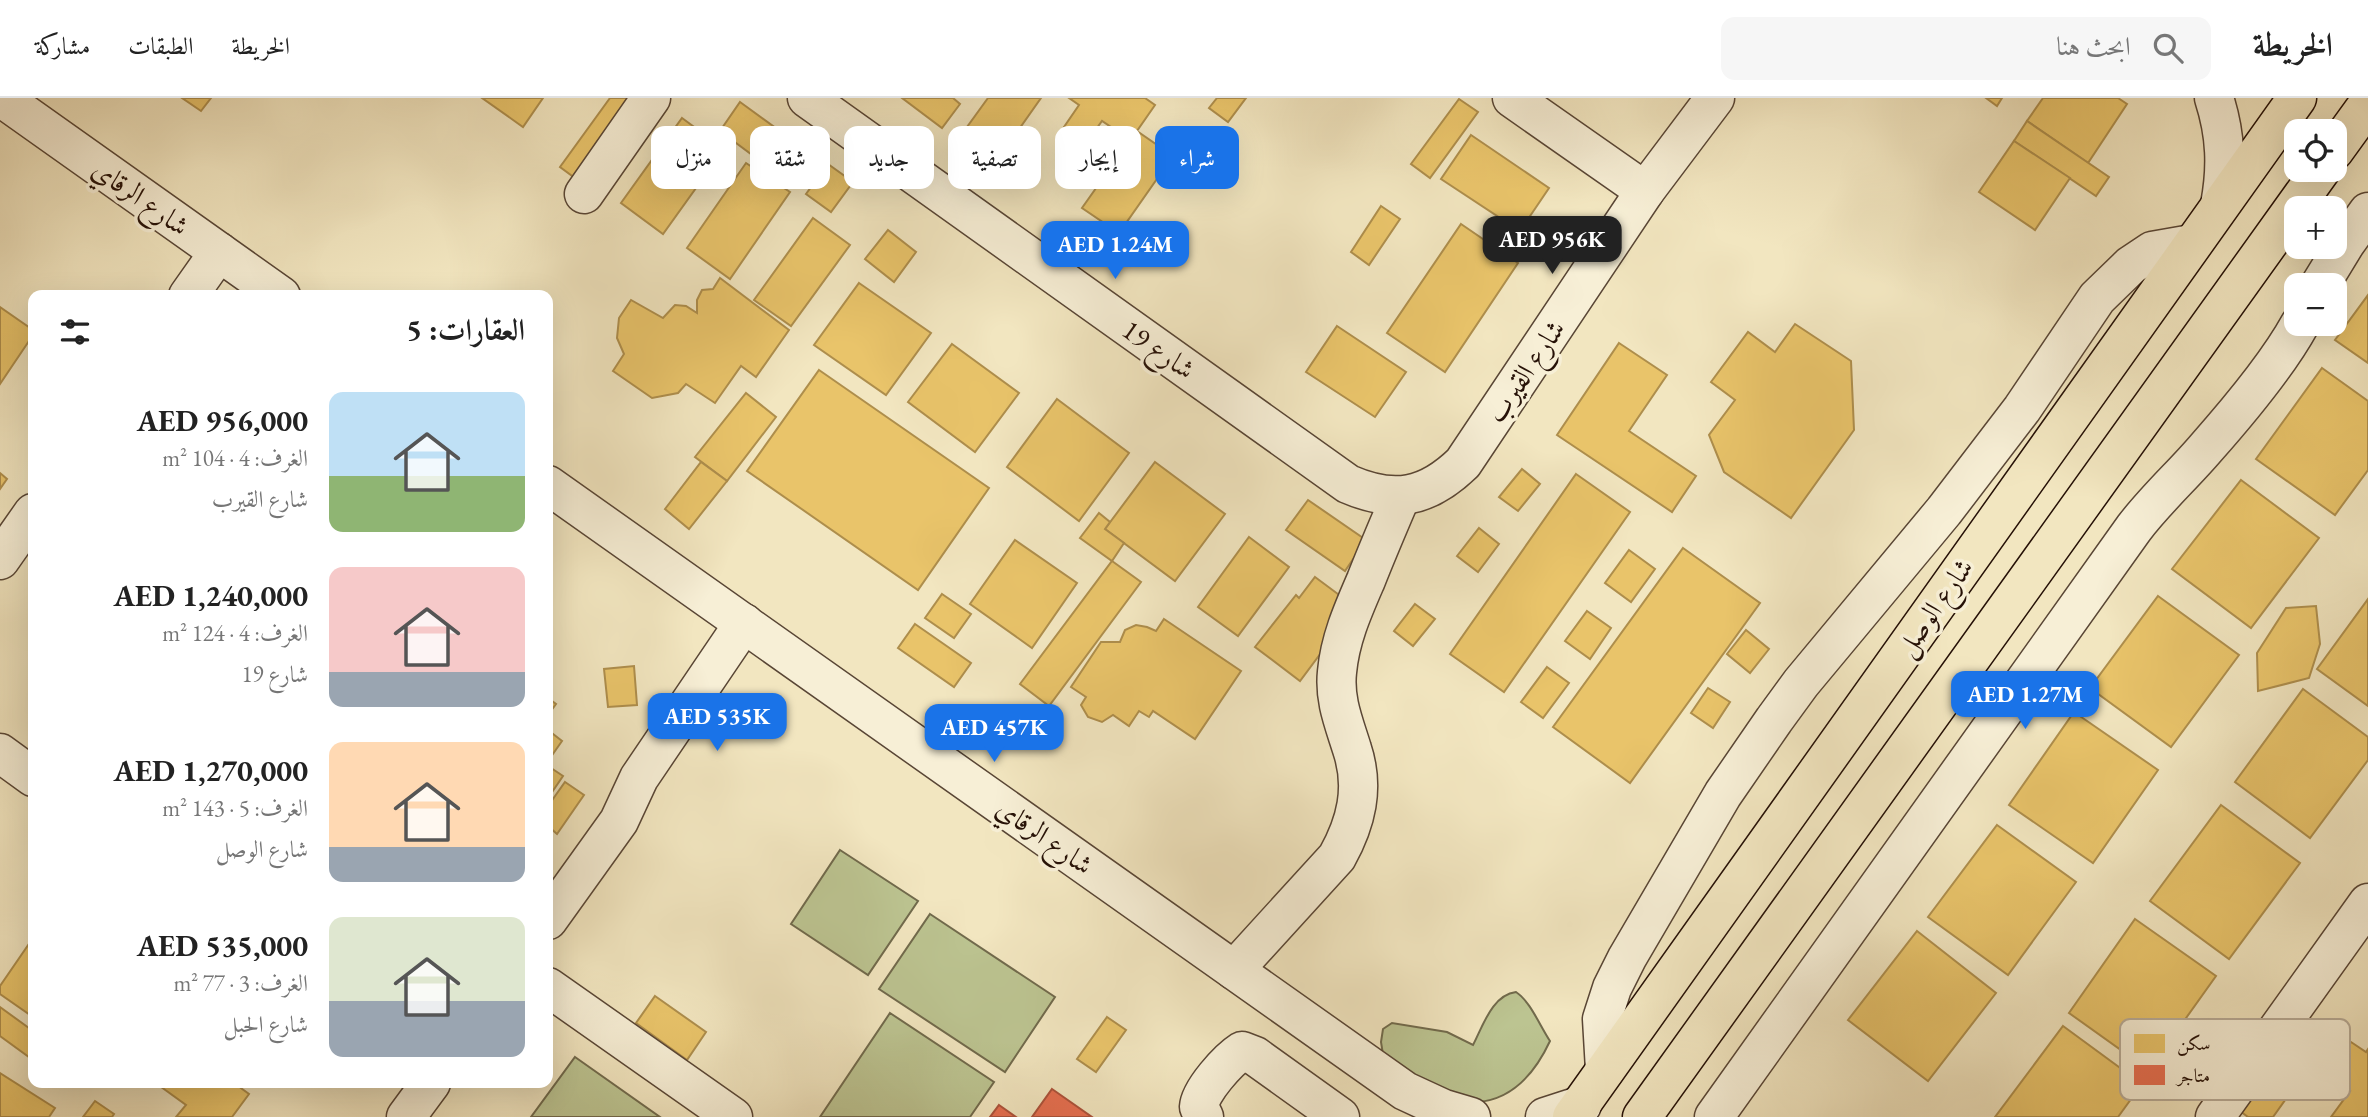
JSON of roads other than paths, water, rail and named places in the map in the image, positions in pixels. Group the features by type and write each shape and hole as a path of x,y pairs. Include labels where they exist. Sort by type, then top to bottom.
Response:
{"main road":[{"name":"شارع الوصل","path":"1577,1111 2297,98"},
{"path":"2347,132 2368,104"},
{"path":"1642,1117 2312,182"}],"street":[{"name":"شارع الرقاي","path":"2,98 273,290"},
{"path":"584,194 651,98"},
{"name":"شارع 19","path":"807,98 1348,484 1374,494 1410,494"},
{"path":"1512,98 1645,191"},
{"name":"شارع القيرب","path":"1410,494 1435,486 1463,463 1645,191 1715,98"},
{"path":"2214,98 2221,118 2225,147 2225,177 2220,205"},
{"path":"2327,273 2368,212"},
{"path":"1605,1070 1602,1019 1612,988 1723,794 1774,720 1801,683 1944,511 2022,409 2105,289 2131,265 2152,251 2192,244"},
{"path":"192,290 219,252"},
{"path":"1714,1117 2134,527 2162,493 2206,449 2293,336"},
{"name":"شارع الرقاي","path":"553,489 1277,1000 1414,1104 1471,1117"},
{"path":"1234,970 1336,857 1348,837 1355,816 1358,772 1338,701 1336,673 1341,645 1350,618 1410,494"},
{"path":"0,560 28,520"},
{"path":"553,913 619,821 653,788 755,631"},
{"path":"0,753 28,773"},
{"path":"2285,1019 2368,903"},
{"path":"553,991 733,1117"},
{"path":"1204,1117 1199,1107 1202,1095 1232,1058 1242,1051 1277,1000"},
{"path":"1242,1051 1255,1056 1340,1117"},
{"path":"406,1117 427,1088"},
{"path":"2215,1117 2227,1100"},
{"path":"1545,1117 1577,1111"}]}
